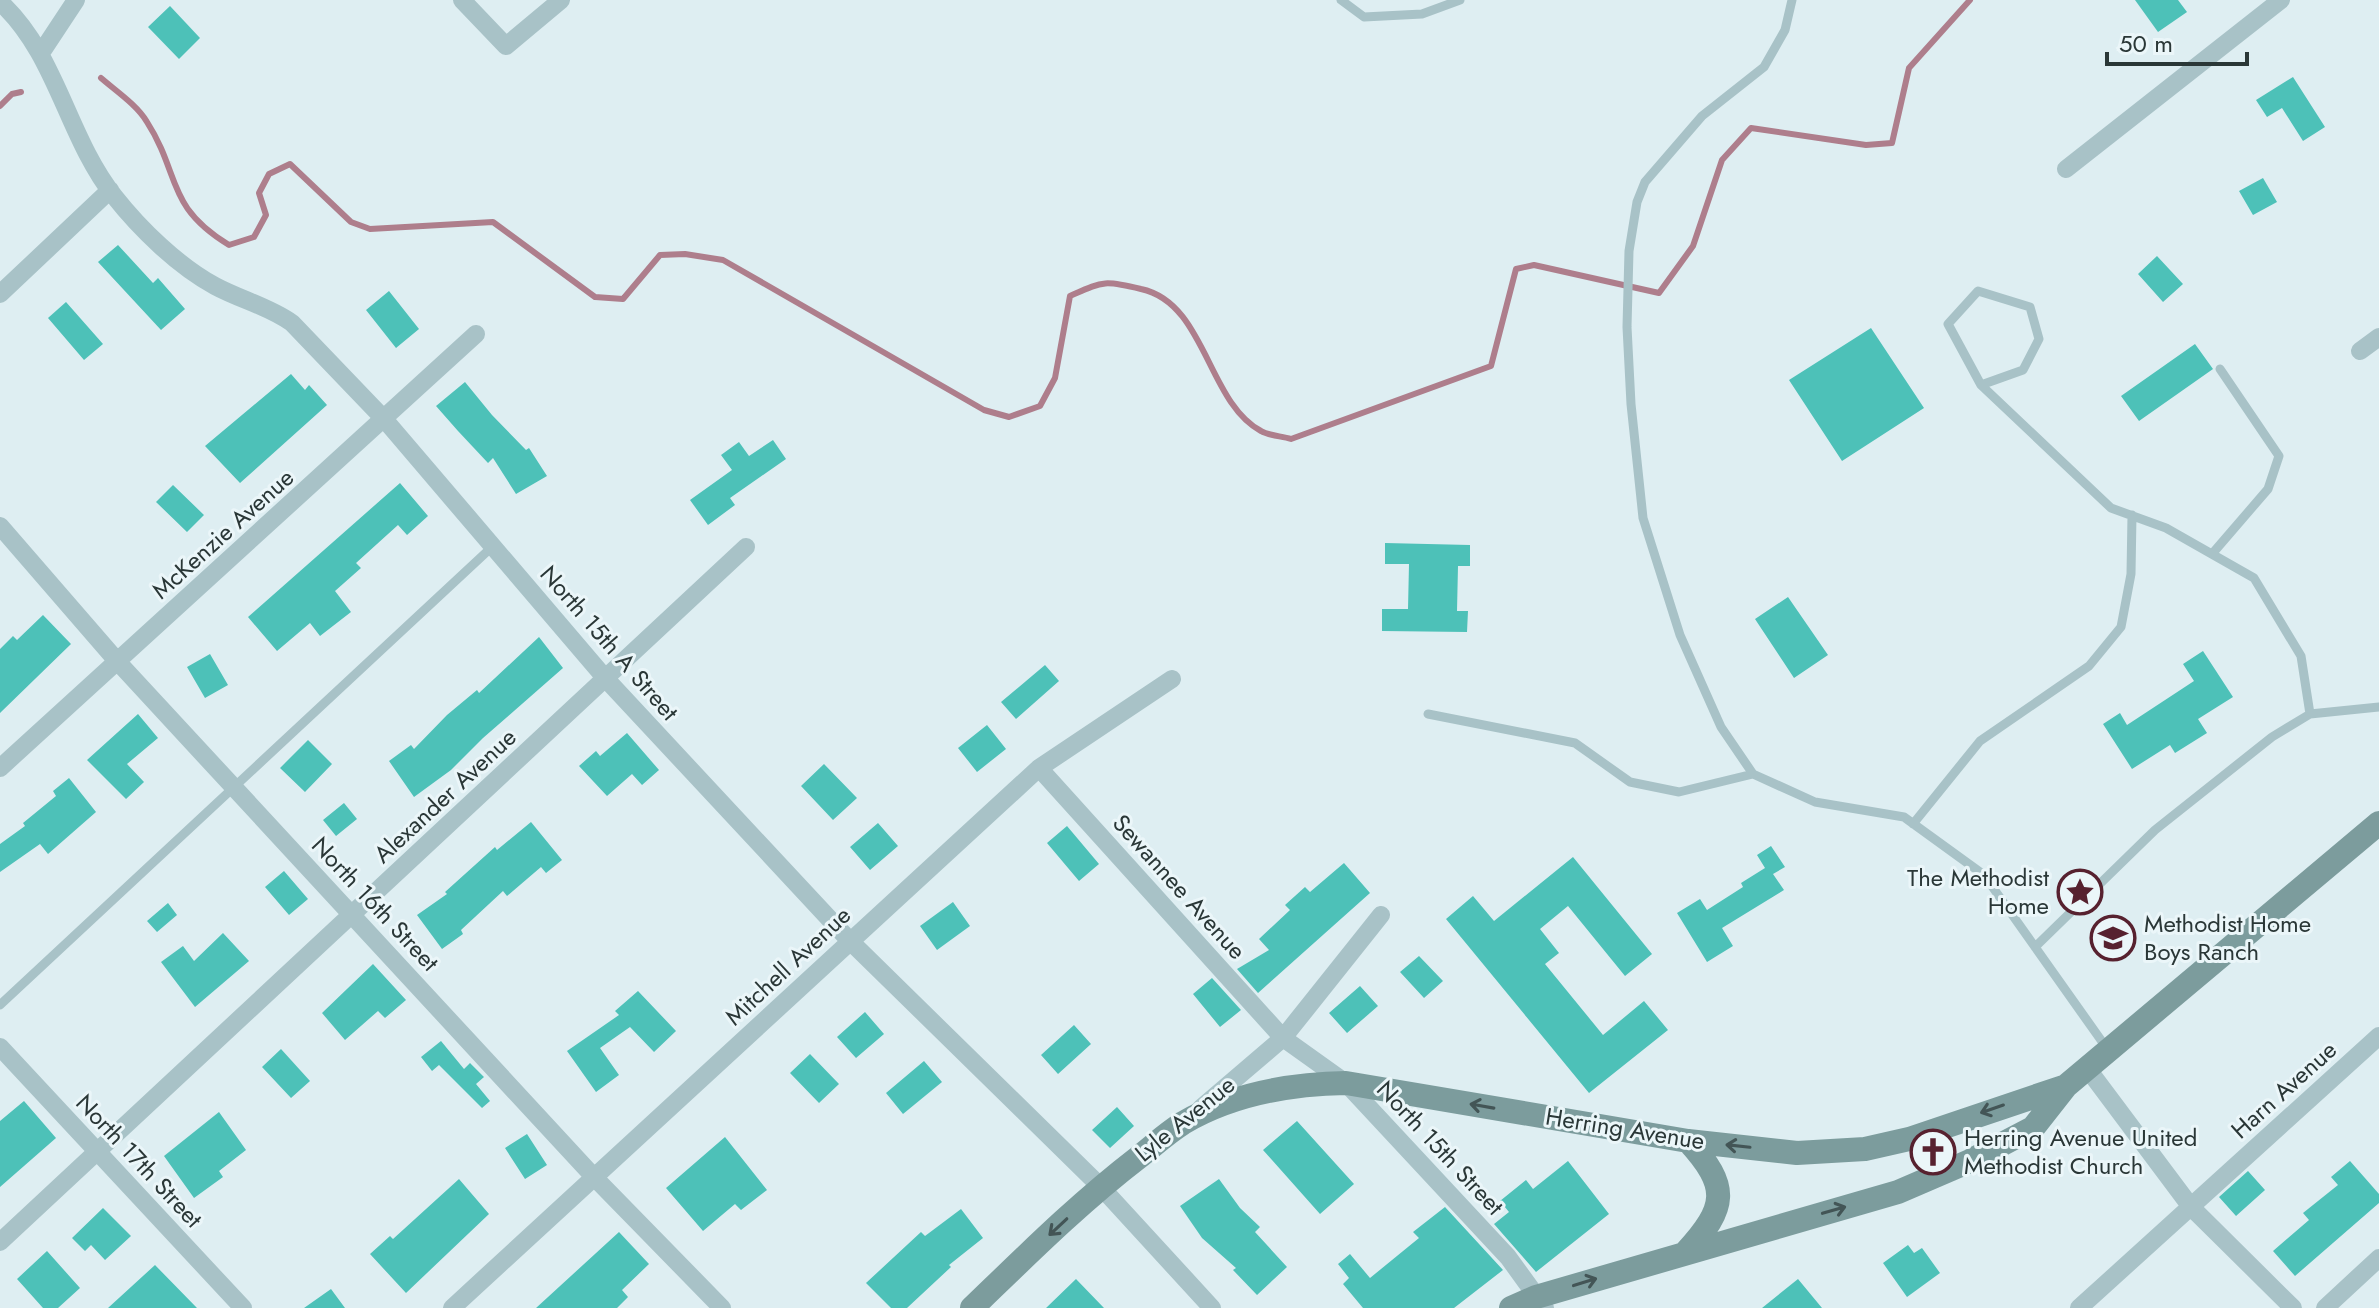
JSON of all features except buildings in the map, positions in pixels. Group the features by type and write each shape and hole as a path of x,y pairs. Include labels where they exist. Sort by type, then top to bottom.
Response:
{"main road":[{"name":"Herring Avenue","path":"1511,1308 1541,1302 1686,1252 1898,1192 1970,1161 2033,1128 2066,1086 2379,823"},
{"name":"Herring Avenue","path":"1183,1123 1234,1100 1269,1090 1306,1084 1346,1083 1688,1141 1797,1153 1865,1149 1909,1139 2066,1086"},
{"name":"Lyle Avenue","path":"972,1308 1101,1187 1183,1123"},
{"path":"1686,1252 1711,1224 1719,1196 1713,1172 1688,1141"}],"street":[{"path":"41,53 76,0"},
{"path":"462,0 506,46 561,0"},
{"path":"2066,169 2281,0"},
{"name":"North 15th A Street","path":"0,2 13,13 41,53 96,170 127,212 199,277 274,310 292,323 385,420 606,679 850,941 1101,1187 1212,1308"},
{"path":"0,294 110,190"},
{"name":"McKenzie Avenue","path":"0,768 476,334"},
{"path":"2360,351 2379,337"},
{"name":"North 16th Street","path":"2,531 117,661 594,1177 722,1308"},
{"name":"Alexander Avenue","path":"0,1242 746,547"},
{"name":"Mitchell Avenue","path":"452,1308 1039,768 1172,679"},
{"name":"Sewannee Avenue","path":"1039,768 1283,1038"},
{"name":"Lyle Avenue","path":"1183,1123 1283,1038 1381,915"},
{"name":"Harn Avenue","path":"2079,1308 2379,1036"},
{"name":"North 15th Street","path":"1283,1038 1346,1083 1508,1257 1541,1302"},
{"name":"North 17th Street","path":"0,1047 243,1308"},
{"path":"2087,1068 2191,1207 2293,1308"},
{"path":"2325,1308 2379,1258"}],"lane":[{"path":"1341,0 1364,17 1422,14 1460,0"},
{"path":"1792,0 1785,30 1764,67 1702,116 1645,182 1637,202 1629,251 1627,327 1643,518 1680,635 1721,727 1753,774 1815,802 1904,817 1984,875 2108,1050"},
{"path":"1981,385 2023,370 2039,339 2030,307 1978,291 1948,324 1981,385 2111,508 2166,528 2254,578 2301,656 2310,714"},
{"path":"2212,554 2268,489 2279,456 2220,369"},
{"path":"1913,824 1980,741 2089,666 2121,627 2131,574 2132,515"},
{"path":"0,1005 493,546"},
{"path":"2035,947 2155,830 2272,737 2310,714 2379,707"},
{"path":"1428,714 1575,743 1630,782 1679,792 1753,774"}],"waterway":[{"path":"101,78 143,116 158,141 184,203 194,217 229,245 254,237 266,215 259,193 269,174 290,164 351,222 370,229 493,222 595,297 623,299 660,255 685,254 723,260 984,410 1009,417 1040,406 1055,378 1070,296 1098,285 1119,284 1163,298 1180,313 1229,399 1243,417 1264,433 1291,439 1491,366 1516,269 1534,265 1659,293 1693,246 1722,160 1751,128 1866,145 1892,143 1909,68 1970,0"},
{"path":"0,106 12,94 21,92"}],"place":[{"name":"The Methodist Home","path":"2080,892"},
{"name":"Methodist Home Boys Ranch","path":"2113,938"},
{"name":"Herring Avenue United Methodist Church","path":"1933,1152"}]}
